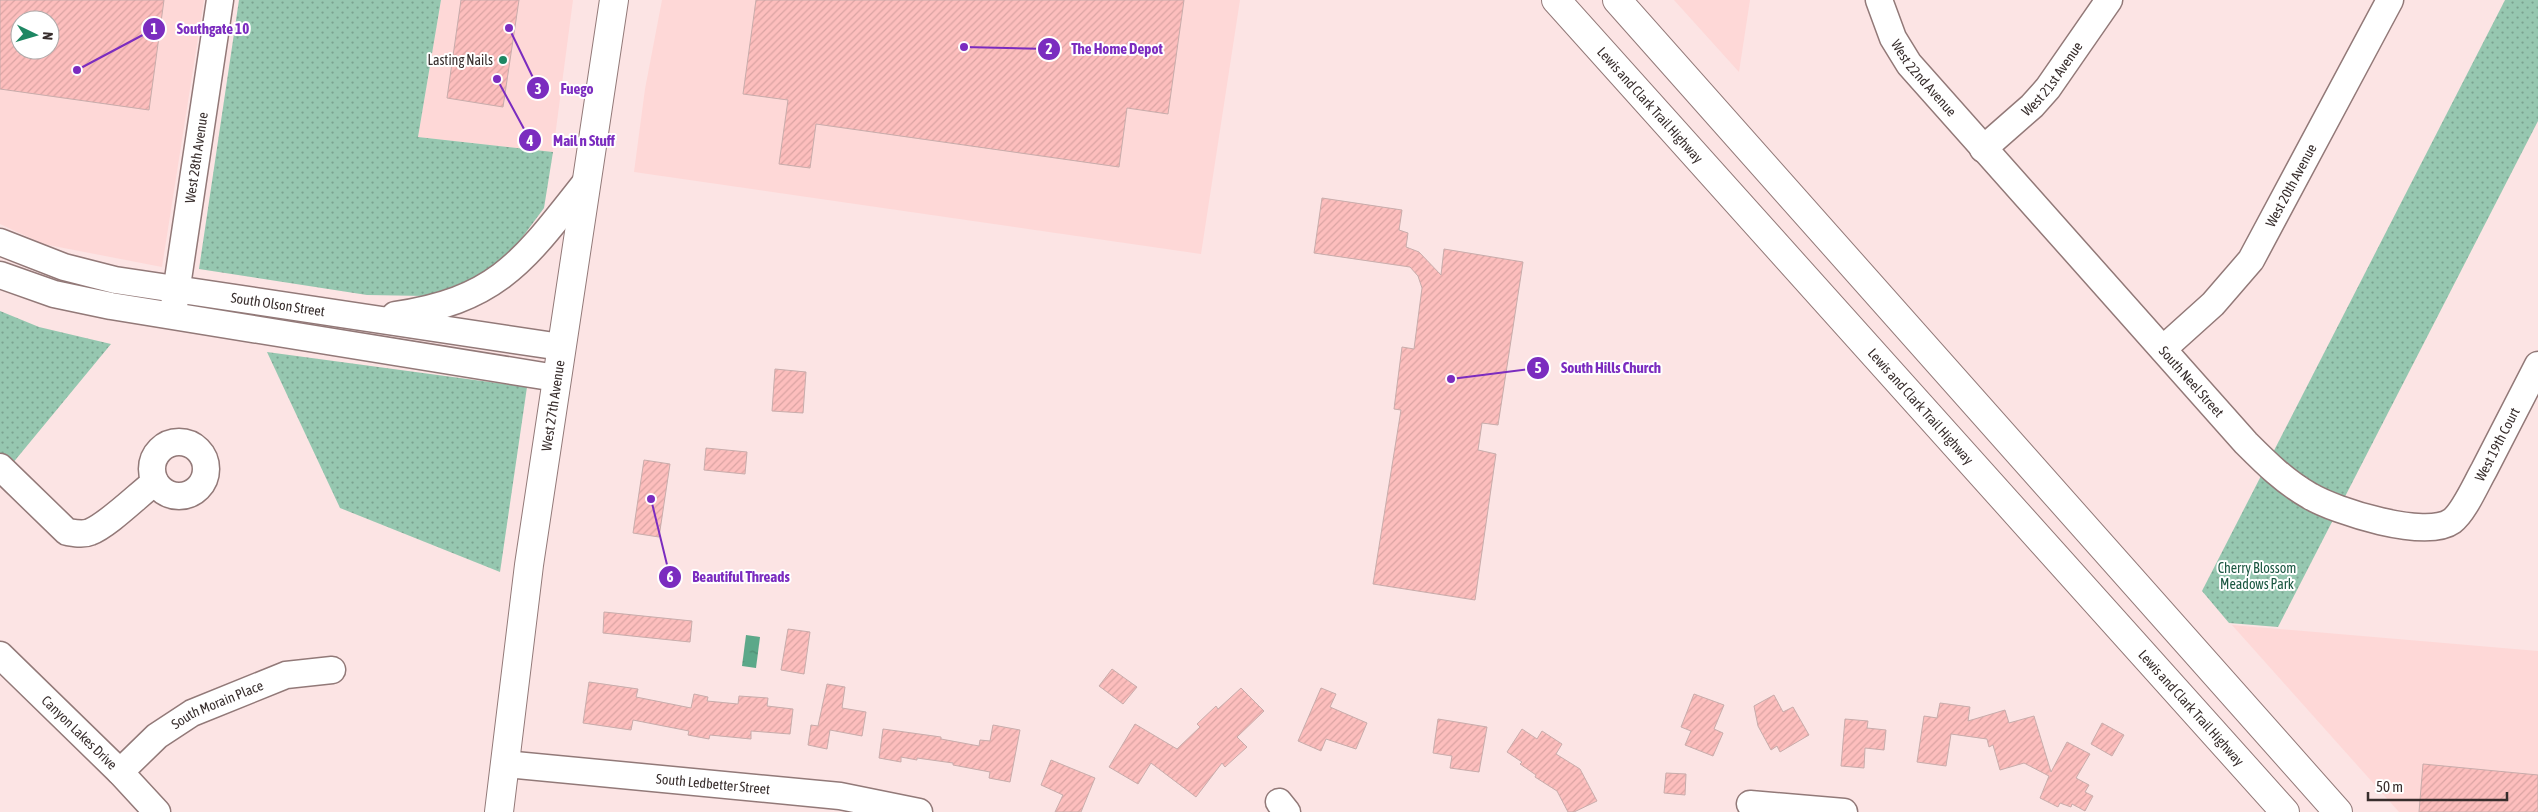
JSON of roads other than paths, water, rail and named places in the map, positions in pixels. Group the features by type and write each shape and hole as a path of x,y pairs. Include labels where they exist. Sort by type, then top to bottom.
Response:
{"main road":[{"name":"West 27th Avenue","path":"499,812 529,565 614,0"},
{"name":"Lewis and Clark Trail Highway","path":"1556,0 2285,812"},
{"path":"1617,0 2338,812"}],"street":[{"name":"West 28th Avenue","path":"172,316 220,0"},
{"name":"West 22nd Avenue","path":"1879,0 1893,38 1909,64 1983,149"},
{"name":"West 21st Avenue","path":"1983,149 2048,88 2109,0"},
{"name":"West 20th Avenue","path":"2163,349 2213,304 2251,260 2390,0"},
{"name":"South Neel Street","path":"1983,149 2246,443 2274,471 2310,496 2350,514 2405,526 2430,528 2452,522"},
{"path":"370,319 438,307 464,299 483,290 528,254 586,182"},
{"name":"South Olson Street","path":"0,242 39,258 92,274 176,290 561,347"},
{"name":"South Olson Street","path":"0,275 54,294 172,316 556,378"},
{"name":"West 19th Court","path":"2452,522 2469,498 2538,365"},
{"path":"0,468 67,532 77,534 89,532 99,526 155,482"},
{"name":"Canyon Lakes Drive","path":"0,656 120,772 157,812"},
{"name":"South Morain Place","path":"120,772 157,736 192,714 286,675 332,670"},
{"name":"South Ledbetter Street","path":"505,764 840,796 919,812"},
{"path":"1750,804 1844,812"}],"water":[{"path":"746,635 760,637 756,668 742,666"}],"place":[{"name":"Fuego","path":"509,28"},
{"name":"The Home Depot","path":"964,47"},
{"name":"Lasting Nails","path":"503,60"},
{"name":"Southgate 10","path":"77,70"},
{"name":"Mail n Stuff","path":"497,79"},
{"name":"South Hills Church","path":"1451,379"},
{"name":"Beautiful Threads","path":"651,499"}],"park label":[{"name":"Cherry Blossom Meadows Park","path":"2257,576"}]}
